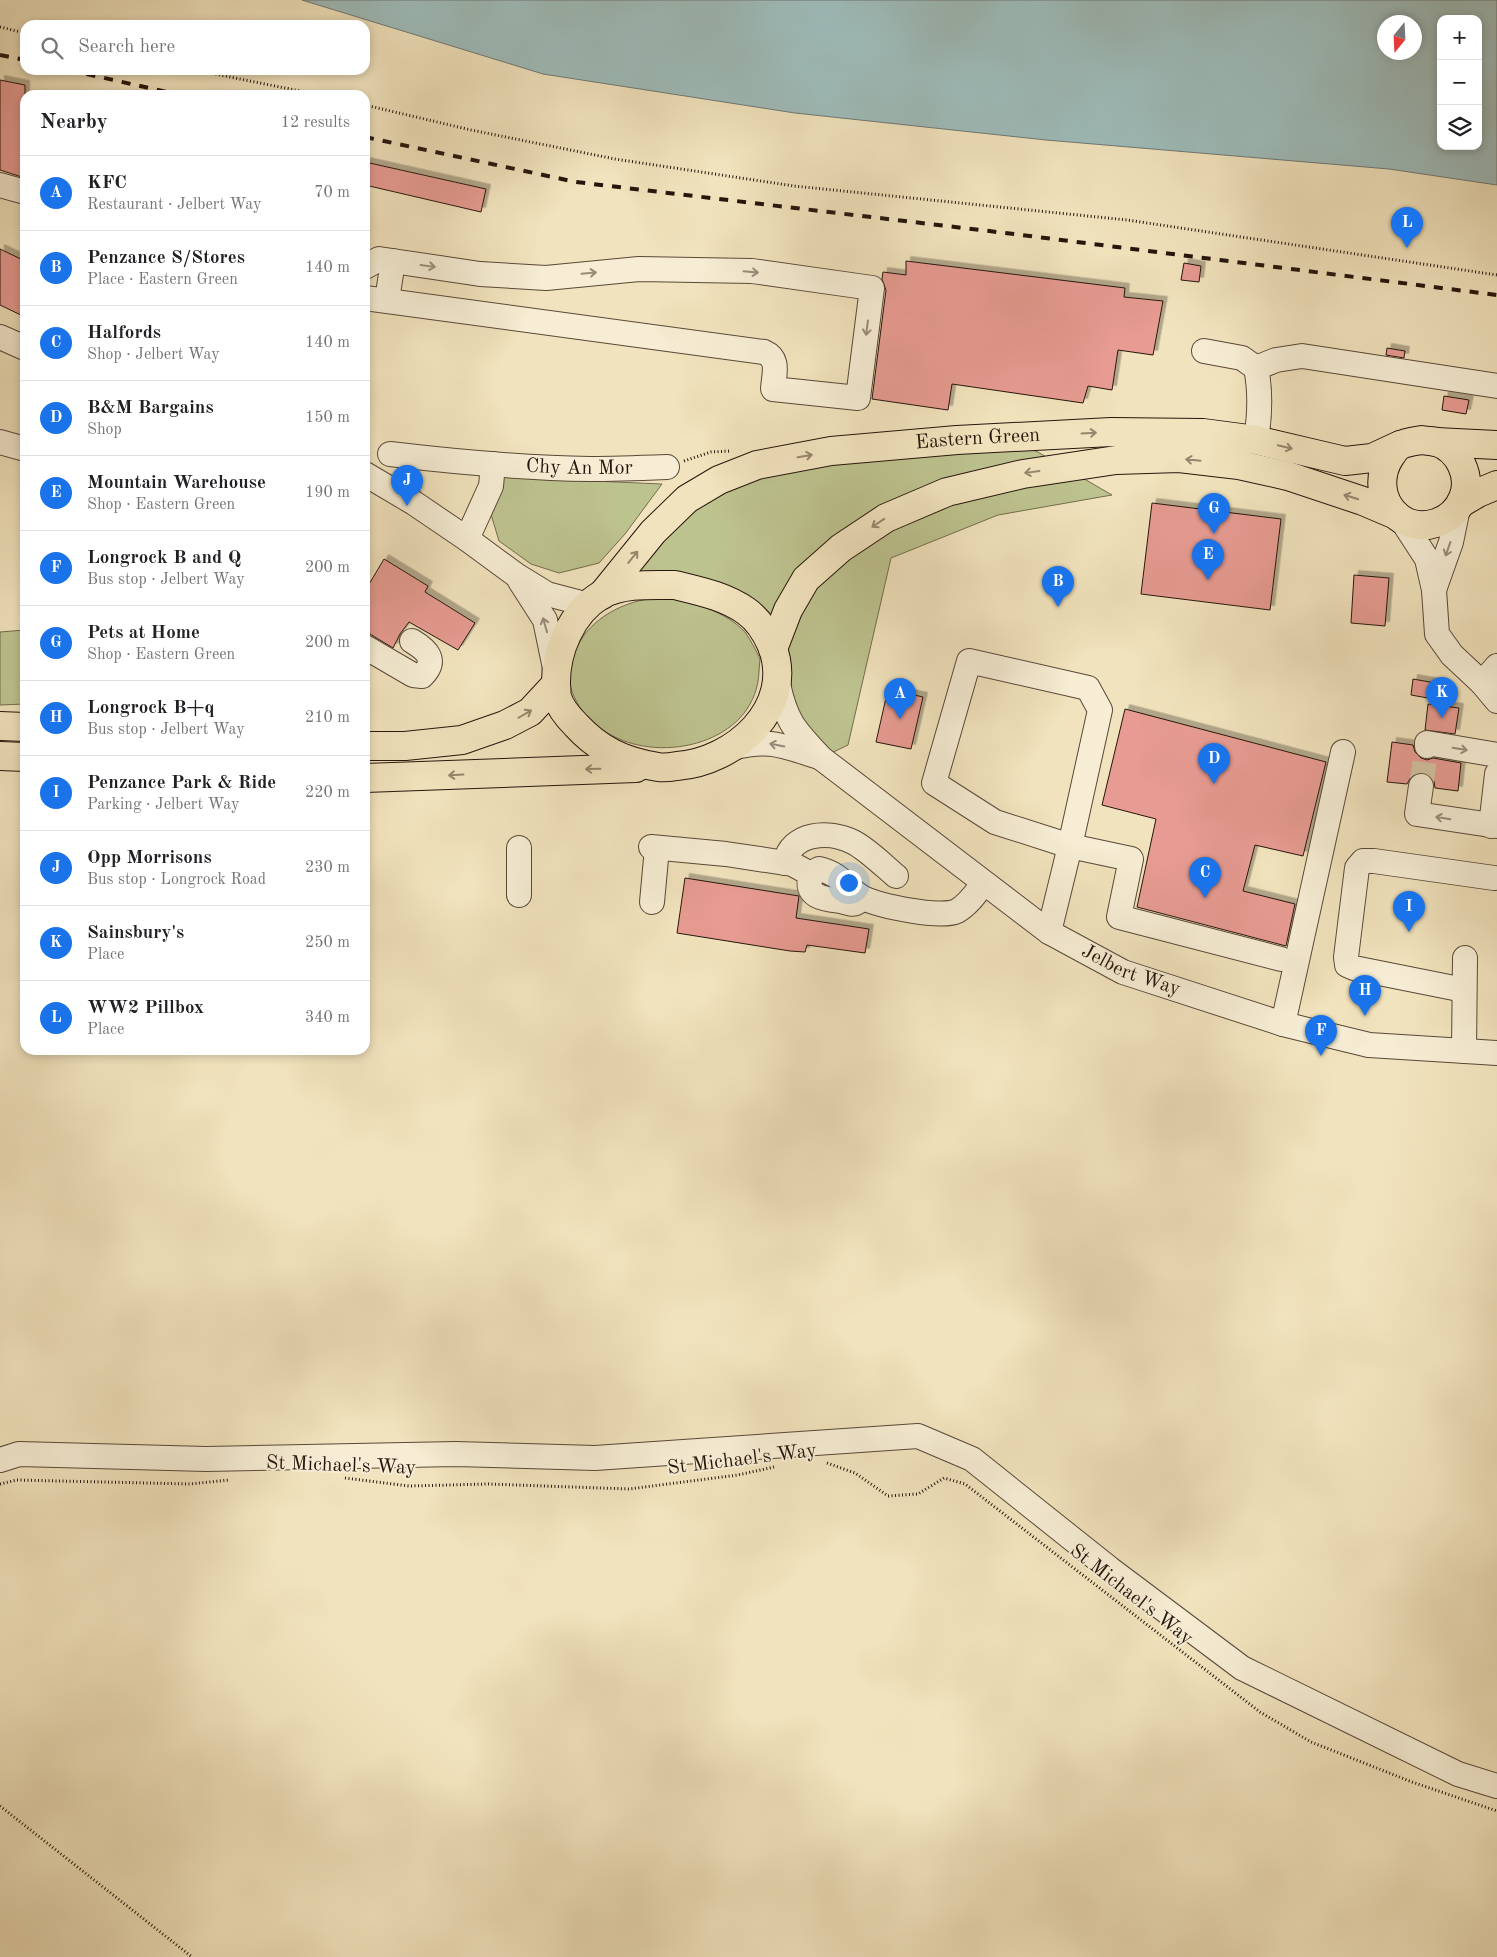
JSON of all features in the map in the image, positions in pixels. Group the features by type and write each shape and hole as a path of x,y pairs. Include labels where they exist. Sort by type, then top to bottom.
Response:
{"highway":[{"name":"Eastern Green","path":"556,678 562,645 572,623 595,600 653,532 687,499 719,480 757,465 831,452 957,440 1111,432 1203,433 1256,440 1346,461 1372,458 1400,446"},
{"path":"1497,445 1422,440 1400,446 1384,467 1381,479 1385,501 1398,517 1414,524 1429,525 1444,520 1460,505 1478,493 1497,485"},
{"path":"1436,442 1449,448 1459,458 1464,469 1465,493 1460,505"},
{"name":"Eastern Green","path":"773,648 788,610 806,579 842,548 886,518 947,492 1022,474 1116,460 1179,458 1239,465 1288,476 1363,501 1398,517"},
{"path":"370,778 693,765 732,748 750,733 766,714 778,684 778,667 773,648 764,628 746,610 714,595 675,585 622,588 595,600"},
{"path":"370,746 405,746 462,740 505,725 530,712 556,678"},
{"path":"556,678 557,697 568,717 588,738 614,756 659,767"},
{"path":"0,726 20,727"},
{"path":"0,756 20,757"}],"street":[{"path":"0,185 20,191"},
{"path":"370,264 379,259 393,261 480,274 546,278 640,269 752,271 872,288 858,398 773,389 774,360 764,352 376,299 393,261"},
{"path":"0,337 20,346"},
{"path":"1204,351 1242,358 1256,368 1260,416 1256,440"},
{"path":"1256,368 1276,360 1302,356 1497,386"},
{"path":"0,442 20,448"},
{"name":"Chy An Mor","path":"390,454 493,464 591,469 667,467"},
{"path":"467,539 491,486 493,464"},
{"path":"370,477 414,502 516,575 547,594 595,600"},
{"path":"1434,590 1451,542 1460,505"},
{"path":"1398,517 1427,559 1434,590 1437,634 1452,655 1490,674 1497,701"},
{"path":"516,575 545,620 556,678"},
{"path":"370,650 412,675 422,676 428,668 429,656 426,649 412,641"},
{"path":"1049,932 1070,846 1100,710 1088,688 969,661 934,783 995,822 1070,846 1132,859 1119,917 1281,959"},
{"name":"Jelbert Way","path":"778,684 783,707 794,729 821,758 1049,932 1123,972 1283,1024 1369,1045 1497,1053"},
{"name":"Jelbert Way","path":"732,748 752,743 776,743 821,758"},
{"path":"1427,746 1427,743 1497,755"},
{"path":"1283,1024 1343,752"},
{"path":"1421,786 1416,814 1494,826 1497,774"},
{"path":"785,863 787,853 791,847 802,839 812,836 827,836 854,842 896,876"},
{"path":"652,902 654,847 726,854 792,864 811,874 819,869 833,874 863,898 917,912 956,912 968,903 984,884"},
{"path":"519,848 519,895"},
{"path":"1464,990 1354,968 1347,964 1346,957 1357,868 1363,862 1374,861 1494,878"},
{"path":"1464,1051 1465,958"},
{"path":"0,1460 19,1454 206,1459 456,1454 595,1458 918,1436 972,1459 1110,1569 1242,1668 1458,1774 1497,1786"}],"path":[{"path":"0,27 20,32"},
{"path":"220,75 295,90"},
{"path":"370,106 490,134 653,165 794,186 1127,220 1497,275"},
{"name":"St Michael's Way","path":"822,1462 855,1473 888,1496 918,1494 944,1478 965,1484 1260,1712 1311,1742 1412,1782 1497,1811"},
{"name":"St Michael's Way","path":"340,1478 409,1486 454,1484 629,1489 738,1475 779,1466"},
{"name":"St Michael's Way","path":"0,1484 17,1480 190,1484 237,1480"},
{"path":"0,1806 192,1957"}],"green space":[{"path":"957,440 1036,451 1112,495 998,515 891,558 848,745 821,758 746,611 622,588 653,532 723,478"},
{"path":"501,477 662,484 625,534 599,563 559,573 531,564 499,541 490,511"},
{"path":"656,599 687,600 731,620 745,632 760,659 755,694 744,714 727,729 708,739 685,746 662,748 639,745 603,731 584,714 570,686 569,671 580,642 587,632 604,616 626,605 638,601"},
{"path":"20,630 20,704 0,705 0,632"}],"water":[{"path":"302,0 1497,0 1497,185 1389,169 1046,140 795,113 543,74"}],"building":[{"path":"0,80 25,85 25,90 20,90 20,176 0,170"},
{"path":"370,163 486,189 481,212 370,186"},
{"path":"0,249 20,259 20,315 0,305"},
{"path":"906,261 1125,288 1124,297 1163,301 1153,355 1118,350 1112,390 1088,386 1083,403 952,384 948,410 872,399 886,290 882,279 883,272 906,275"},
{"path":"1184,263 1201,266 1199,282 1181,280"},
{"path":"1387,348 1405,351 1404,358 1386,355"},
{"path":"1444,396 1469,400 1466,414 1442,410"},
{"path":"1152,503 1281,519 1270,610 1141,594"},
{"path":"384,559 428,586 425,592 475,623 458,650 409,622 393,648 370,634 370,583"},
{"path":"1354,575 1389,578 1385,626 1351,623"},
{"path":"1413,679 1441,684 1439,700 1411,695"},
{"path":"888,689 923,697 911,749 876,742"},
{"path":"1428,704 1459,708 1455,734 1425,730"},
{"path":"1125,709 1326,762 1303,856 1255,845 1243,891 1295,904 1286,946 1137,907 1156,819 1102,805"},
{"path":"1392,742 1413,745 1415,752 1421,758 1427,760 1433,758 1461,763 1458,791 1435,788 1434,781 1430,776 1422,772 1416,773 1411,777 1407,784 1387,782"},
{"path":"685,878 799,896 796,918 869,929 865,953 807,945 805,952 790,951 677,933"}],"tunnel":[{"path":"1421,786 1427,746"}],"railway":[{"path":"0,55 20,59"},
{"path":"91,75 158,90"},
{"path":"370,138 576,182 1014,234 1497,295"}],"place":[{"name":"WW2 Pillbox","path":"1407,248"},
{"name":"Opp Morrisons","path":"407,506"},
{"name":"Pets at Home","path":"1214,534"},
{"name":"Mountain Warehouse","path":"1208,580"},
{"name":"Penzance S/Stores","path":"1058,607"},
{"name":"Sainsbury's","path":"1442,718"},
{"name":"KFC","path":"900,719"},
{"name":"B&M Bargains","path":"1214,784"},
{"name":"Halfords","path":"1205,898"},
{"name":"Penzance Park & Ride","path":"1409,932"},
{"name":"Longrock B+q","path":"1365,1016"},
{"name":"Longrock B and Q","path":"1321,1056"}]}
